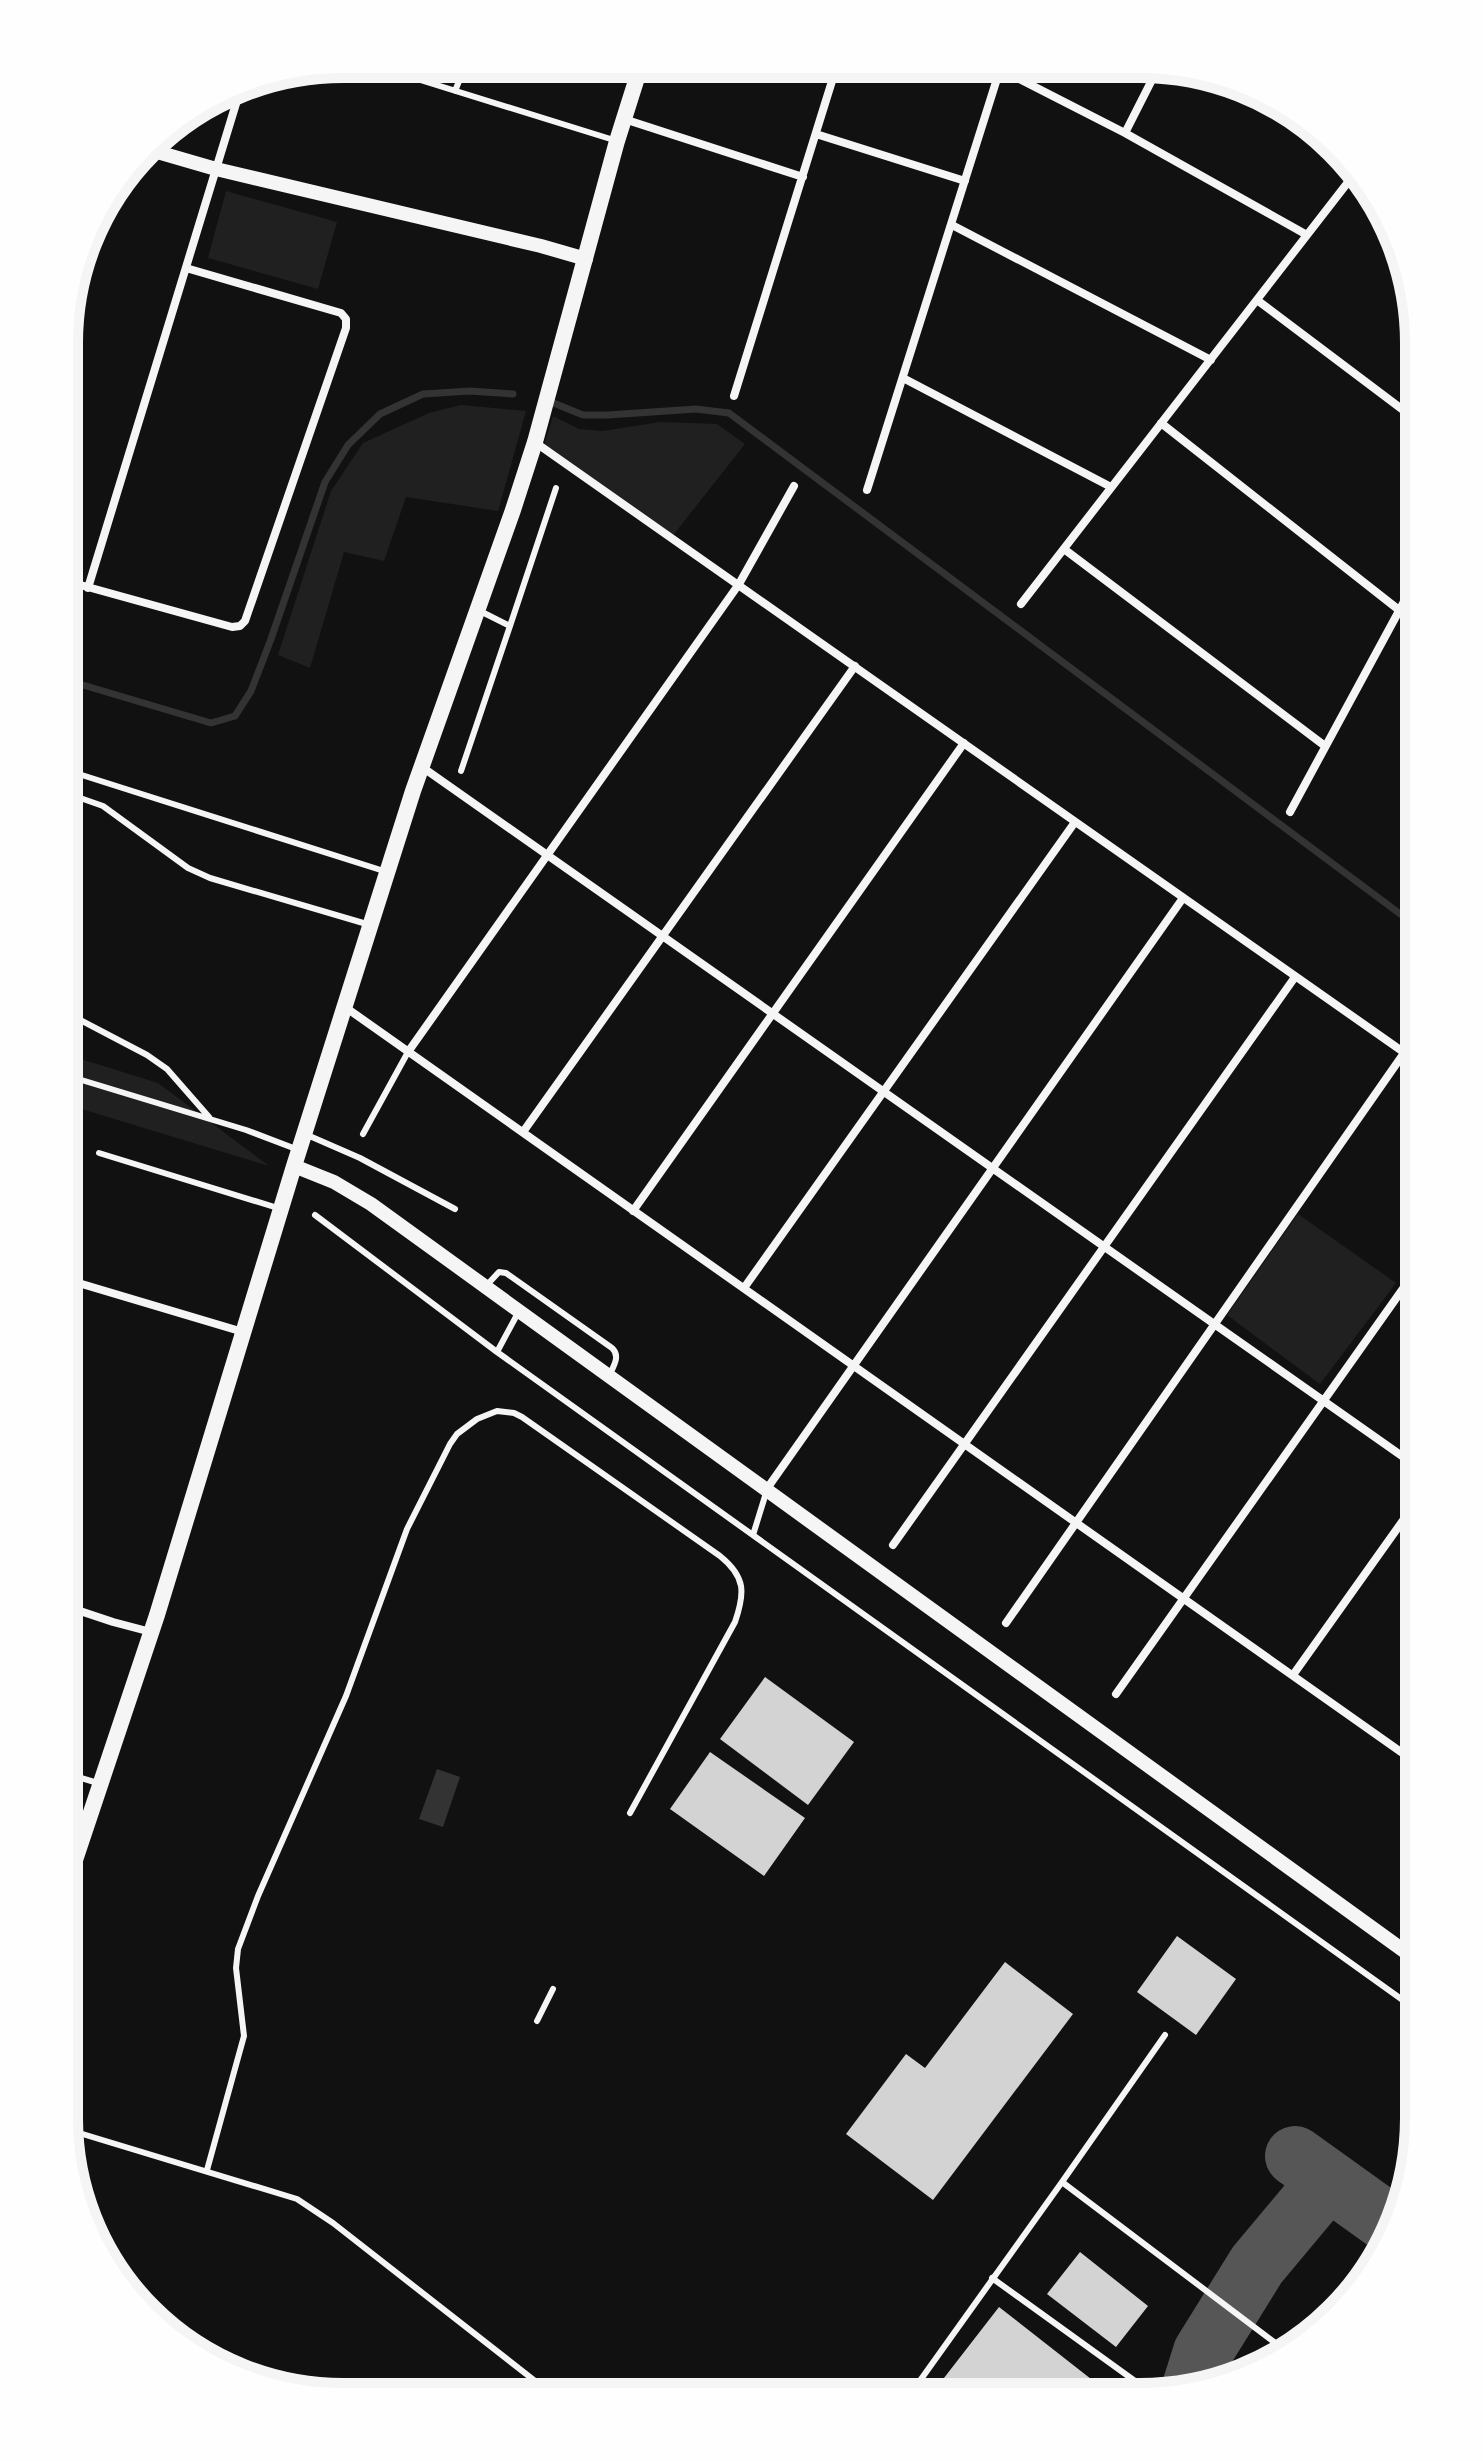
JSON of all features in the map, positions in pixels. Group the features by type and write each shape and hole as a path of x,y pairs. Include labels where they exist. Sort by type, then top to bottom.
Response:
{"main road":[{"path":"78,1851 151,1632 387,872 535,442 637,78"}],"street":[{"path":"734,396 833,78"},
{"path":"867,490 997,78"},
{"path":"1019,78 1307,235"},
{"path":"1125,133 1153,79"},
{"path":"88,588 237,101"},
{"path":"624,119 803,177"},
{"path":"816,134 965,181"},
{"path":"159,153 586,259"},
{"path":"1021,604 1349,181"},
{"path":"952,225 1211,360"},
{"path":"78,585 232,627 240,626 245,621 346,328 346,319 341,313 186,268"},
{"path":"1257,300 1405,411"},
{"path":"903,378 1111,487"},
{"path":"1161,423 1399,610"},
{"path":"535,442 1404,1053 1006,1623"},
{"path":"408,1052 739,584 794,486"},
{"path":"1064,549 1325,746"},
{"path":"1290,812 1405,601"},
{"path":"523,1132 855,666"},
{"path":"633,1211 964,743"},
{"path":"422,767 1404,1458"},
{"path":"744,1288 1075,822"},
{"path":"766,1490 1183,898"},
{"path":"893,1545 1295,977"},
{"path":"345,1006 1403,1753"},
{"path":"299,1150 334,1182 371,1204 1404,1951"},
{"path":"78,1283 243,1332"},
{"path":"1116,1694 1404,1286"},
{"path":"1293,1675 1404,1519"},
{"path":"78,1610 151,1632"}],"lane":[{"path":"414,78 617,141"},
{"path":"455,91 460,78"},
{"path":"461,771 556,488"},
{"path":"478,610 510,626"},
{"path":"78,774 387,872"},
{"path":"78,797 103,806 188,868 210,878 370,925"},
{"path":"78,1018 167,1069 210,1119"},
{"path":"363,1134 408,1052"},
{"path":"78,1079 299,1150 360,1158 455,1209"},
{"path":"99,1153 281,1209"},
{"path":"315,1215 497,1352 1404,2001"},
{"path":"485,1287 499,1272 506,1273 612,1348 616,1357 609,1376"},
{"path":"497,1352 519,1311"},
{"path":"207,2170 244,2036 236,1968 238,1949 258,1896 346,1696 407,1529 450,1444 465,1426 487,1414 505,1411 522,1417 720,1556 739,1576 741,1604 735,1622 630,1813"},
{"path":"753,1535 766,1490"},
{"path":"78,1777 101,1784"},
{"path":"537,2021 553,1989"},
{"path":"918,2383 1165,2035"},
{"path":"79,2133 297,2199 537,2383"},
{"path":"1062,2182 1277,2344"},
{"path":"992,2278 1138,2383"}],"shaded area":[{"path":"226,191 337,222 318,289 208,258"},
{"path":"461,405 526,411 498,511 406,497 384,561 344,552 310,668 278,655 331,491 363,443 429,413"},
{"path":"553,416 579,429 603,431 660,422 717,424 745,444 671,538 544,446"},
{"path":"78,1058 158,1083 269,1166 78,1108"},
{"path":"1298,1214 1396,1283 1320,1384 1227,1315"},
{"path":"437,1769 460,1777 443,1827 419,1819"}],"building":[{"path":"765,1677 854,1742 808,1805 720,1739"},
{"path":"710,1752 805,1818 764,1876 670,1809"},
{"path":"1177,1936 1236,1979 1196,2035 1137,1992"},
{"path":"1005,1962 1073,2014 933,2200 846,2134 906,2054 925,2068"},
{"path":"1080,2252 1148,2306 1116,2347 1047,2294"},
{"path":"999,2307 1096,2383 940,2383"}],"waterway":[{"path":"78,684 211,723 235,716 251,691 325,482 348,445 380,414 423,394 470,391 513,394"},
{"path":"551,402 583,415 696,409 729,413 1405,917"}],"taxiway":[{"path":"1295,2156 1384,2220"},
{"path":"1195,2377 1203,2352 1257,2265 1328,2180"}]}
